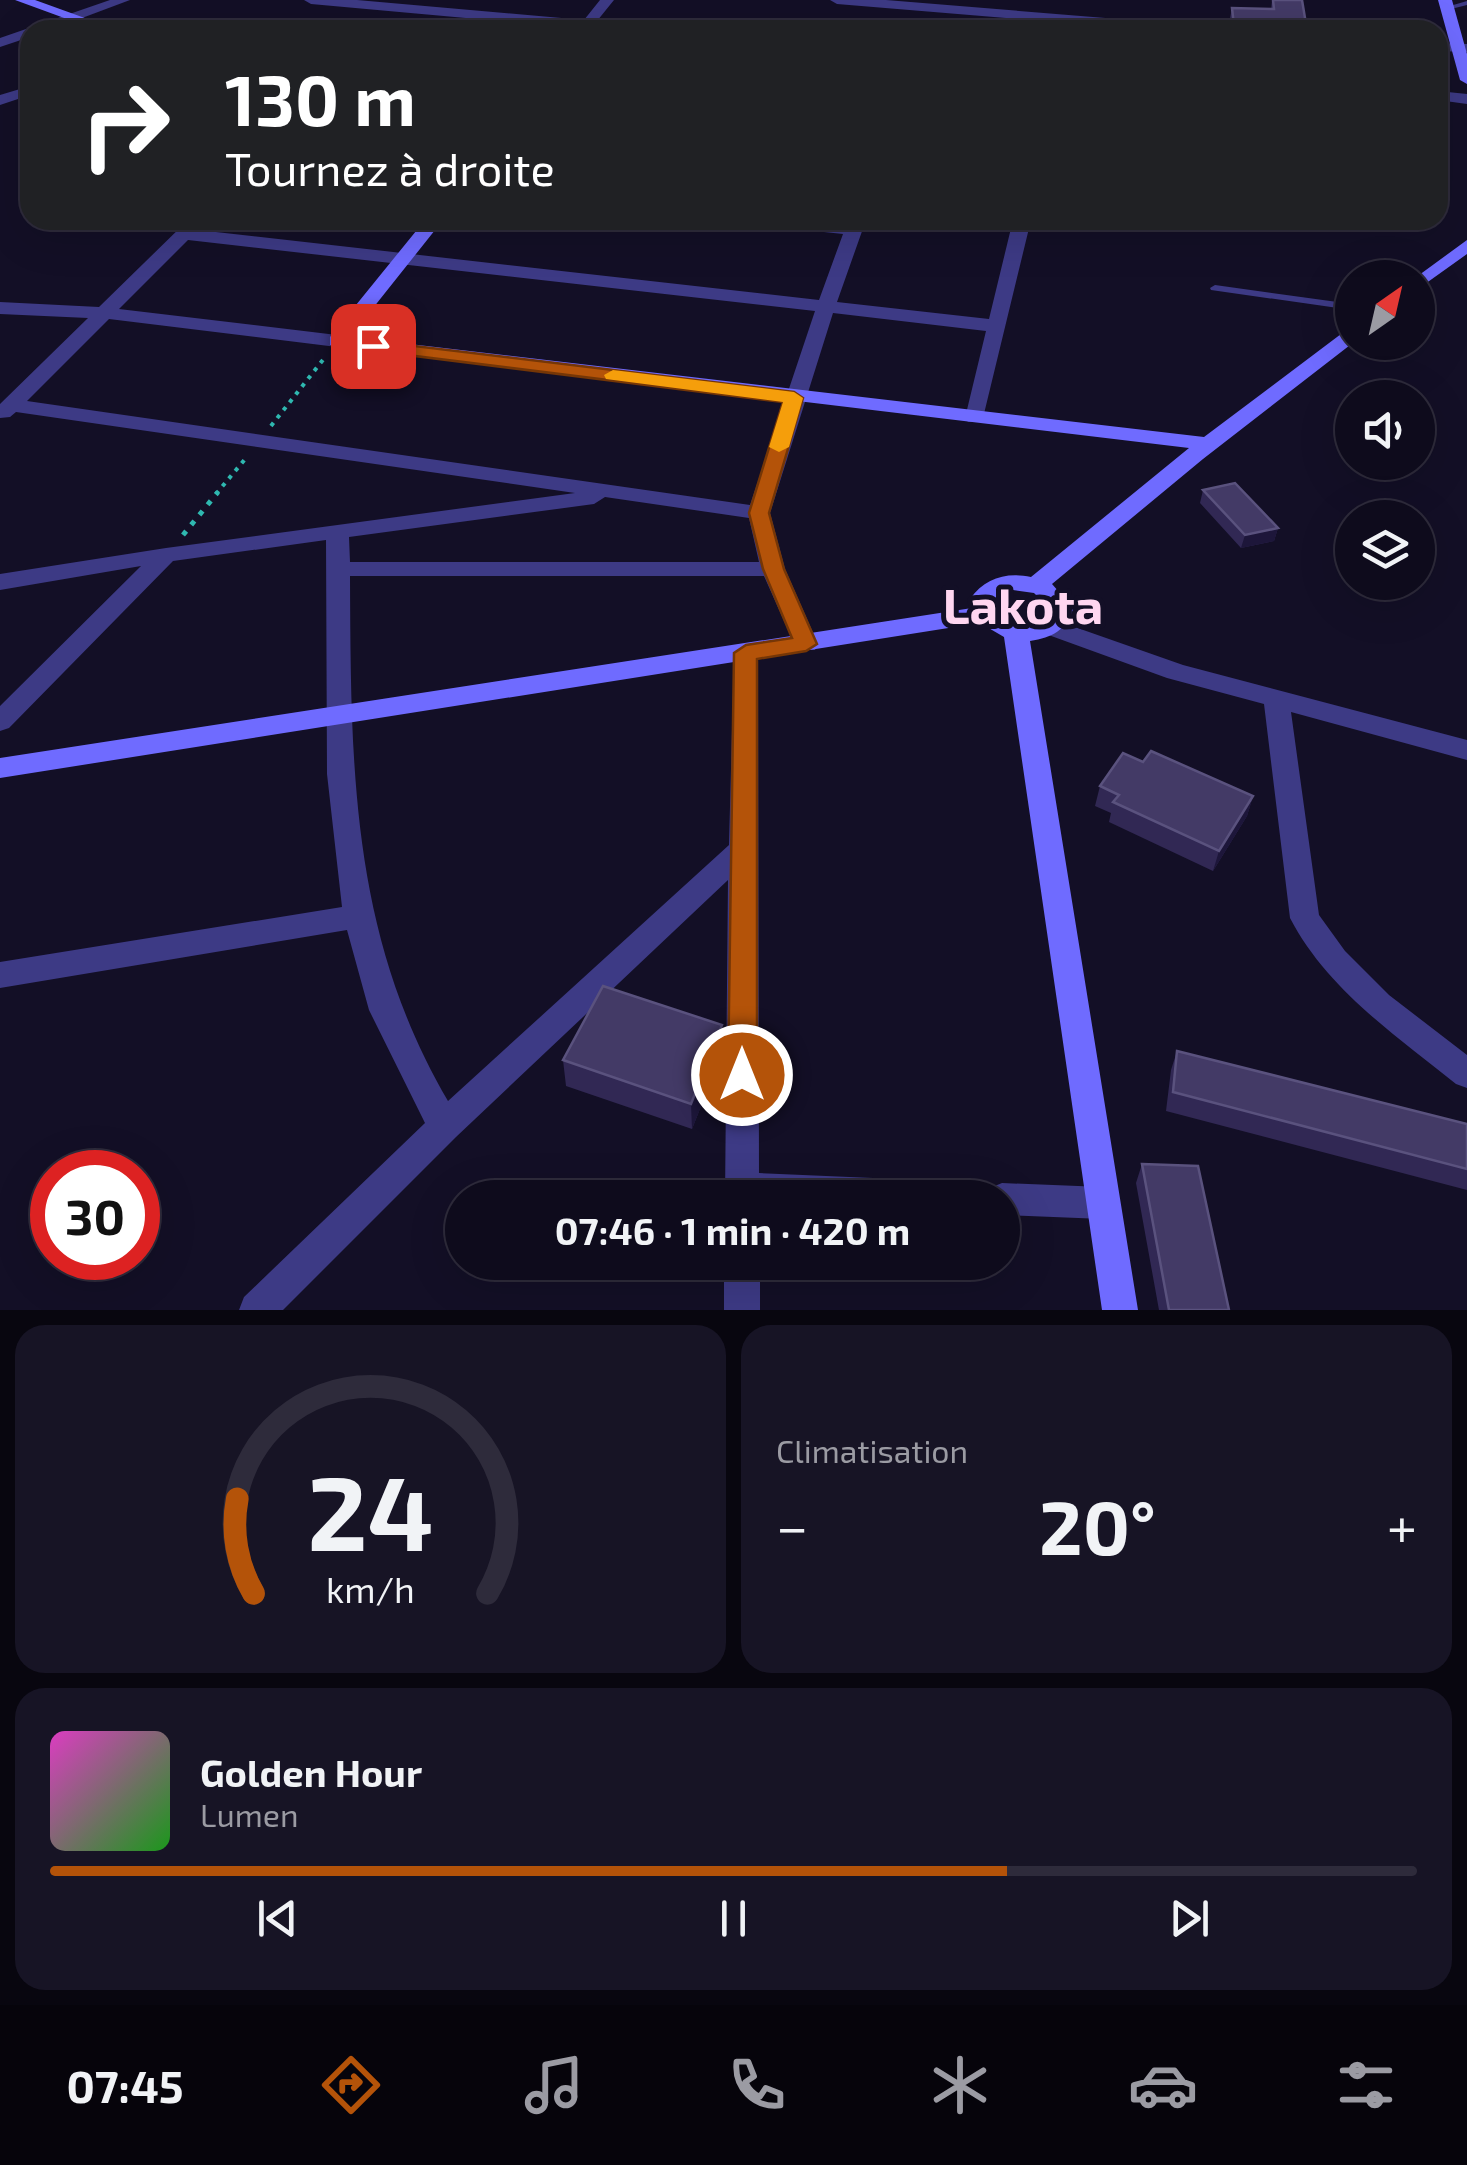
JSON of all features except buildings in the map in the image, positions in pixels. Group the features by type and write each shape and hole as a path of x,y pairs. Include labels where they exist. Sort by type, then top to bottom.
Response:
{"main road":[{"path":"22,0 82,20"},
{"path":"1446,4 1462,48 1467,80"},
{"path":"337,342 425,230"},
{"path":"1435,270 1467,245"},
{"path":"337,342 1210,444"},
{"path":"1036,585 1335,347"},
{"path":"1013,582 1036,585 1059,602 1061,615 1052,626 1036,632 1016,632 992,622 984,614 982,599 993,587 1013,582"},
{"path":"0,768 984,614"},
{"path":"1016,632 1120,1310"}],"street":[{"path":"65,20 124,0"},
{"path":"311,0 517,20"},
{"path":"591,20 607,0"},
{"path":"837,0 1007,20"},
{"path":"1014,0 1047,20"},
{"path":"6,410 188,230"},
{"path":"806,644 774,569 759,513 794,398 853,230"},
{"path":"976,418 1020,230"},
{"path":"184,234 996,326"},
{"path":"0,287 26,309"},
{"path":"0,308 105,313 337,342"},
{"path":"6,410 759,513"},
{"path":"0,582 166,555 625,493"},
{"path":"338,533 336,718 361,916 384,1008 414,1075 444,1126"},
{"path":"0,722 166,555"},
{"path":"338,570 774,569"},
{"path":"1052,626 1176,672 1467,750"},
{"path":"742,1180 746,653"},
{"path":"1276,699 1305,918 1334,960 1378,1004 1467,1074"},
{"path":"257,1310 444,1126 743,849"},
{"path":"0,975 361,916"},
{"path":"1020,1200 1103,1203"},
{"path":"742,1280 742,1310"}],"lane":[{"path":"1446,4 1467,3"},
{"path":"1215,288 1335,306"}],"slow traffic":[{"path":"613,375 794,398 779,447"}],"district":[{"name":"Lakota","path":"1023,606"}],"route":[{"path":"373,346 794,398 759,513 774,569 806,644 746,653 742,1075"}]}
